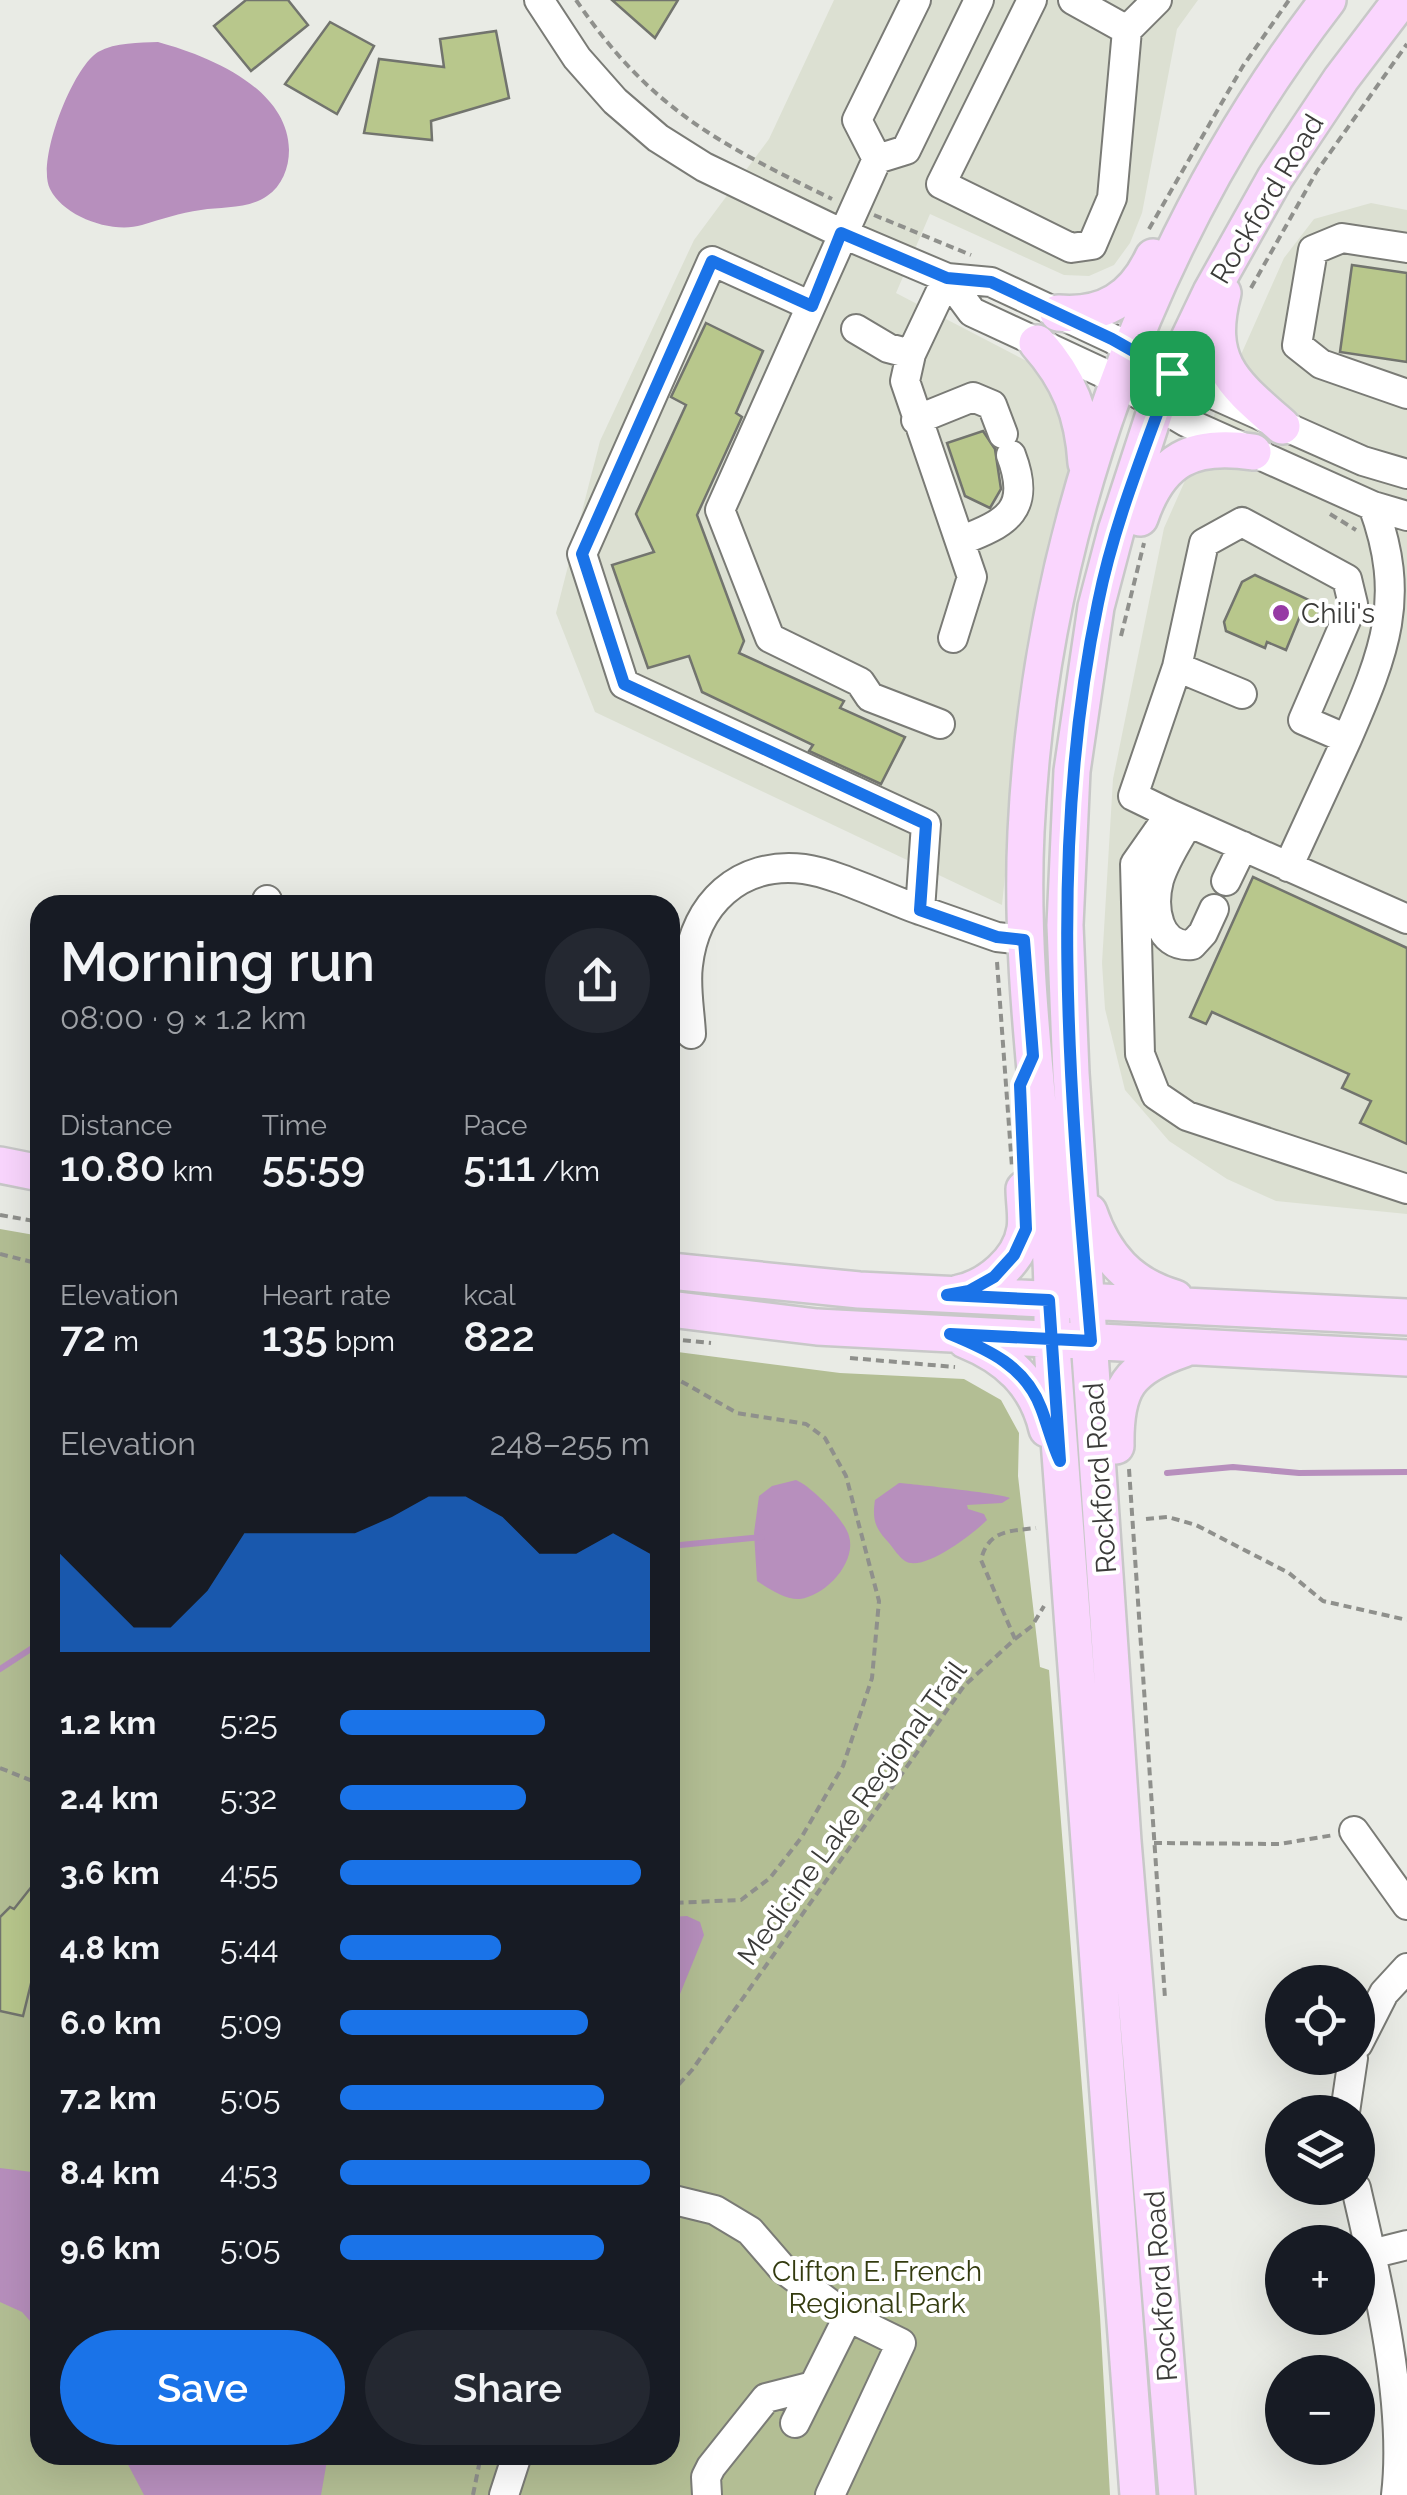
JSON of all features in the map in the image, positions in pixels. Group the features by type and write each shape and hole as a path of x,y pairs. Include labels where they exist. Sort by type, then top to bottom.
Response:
{"main road":[{"name":"Rockford Road","path":"1138,2495 1060,1461 1049,1300 1052,1266 1024,940 1026,833 1034,735 1056,600 1086,476 1119,383 1206,190 1298,39 1328,0"},
{"name":"Rockford Road","path":"1177,2495 1123,1841 1066,989 1066,877 1072,771 1096,607 1157,406 1246,229 1330,95 1401,0"},
{"path":"1058,313 1090,313 1132,292 1242,96 1268,57 1298,39"},
{"path":"1246,229 1220,303 1219,356 1231,379 1282,426"},
{"path":"1037,343 1057,365 1073,395 1082,424 1086,476"},
{"path":"1096,607 1120,579 1149,491 1166,469 1204,451 1252,452"},
{"path":"947,1295 969,1291 994,1277 1026,1229 1020,1085 1033,1056"},
{"path":"0,1165 30,1171"},
{"path":"1078,1174 1094,1227 1126,1274 1155,1292 1210,1308"},
{"path":"680,1271 768,1283 947,1295 1407,1317"},
{"path":"680,1310 817,1326 1407,1358"},
{"path":"950,1334 994,1353 1023,1378 1039,1403 1060,1461"},
{"path":"1106,1559 1120,1531 1116,1413 1121,1394 1148,1363 1194,1346"}],"street":[{"path":"538,0 577,58 615,101 658,138 704,167 841,233 947,278 991,282 1282,426 1363,462 1407,474"},
{"path":"916,0 857,120 876,159 720,510 770,638 860,682 870,697 940,724"},
{"path":"876,159 906,150 979,0"},
{"path":"1032,0 941,184 1072,248 1092,244 1112,198 1126,30 1157,0"},
{"path":"1075,0 1126,30"},
{"path":"1407,248 1342,238 1313,250 1296,345 1322,364 1407,394"},
{"path":"812,306 712,261 582,554 624,684 926,824 920,910"},
{"path":"947,278 972,312 1252,452 1372,506 1407,516"},
{"path":"947,278 911,354 905,381 972,577 953,638"},
{"path":"856,329 888,348 911,354"},
{"path":"916,420 973,396 992,405 1007,445 1020,486 1016,507 1001,525 960,541"},
{"path":"1288,867 1401,628 1398,564 1390,536 1372,506"},
{"path":"1347,739 1304,720 1353,604 1347,579 1242,522 1204,543 1177,667 1133,796 1407,919"},
{"path":"1177,667 1242,694"},
{"path":"1179,818 1159,880 1157,918 1170,940 1179,946 1192,945 1203,933 1214,909"},
{"path":"1179,818 1135,864 1140,1054 1156,1095 1187,1116 1407,1189"},
{"path":"1226,882 1243,846"},
{"path":"691,1034 688,965 704,910 724,886 749,875 804,869 997,937 1024,940"},
{"path":"1354,1832 1407,1905"},
{"path":"1375,2011 1384,1993 1407,1968"},
{"path":"680,2201 715,2210 750,2231 782,2268 848,2318 901,2343 830,2495"},
{"path":"1375,2253 1407,2245"},
{"path":"1375,2278 1396,2402 1396,2495"},
{"path":"795,2424 848,2318"},
{"path":"707,2495 706,2478 711,2467 766,2398 814,2386"},
{"path":"504,2495 514,2465"}],"path":[{"path":"576,0 636,76 697,128 759,164 979,259"},
{"path":"1250,291 1316,171 1407,44"},
{"path":"0,1215 30,1220"},
{"path":"0,1254 30,1262"},
{"path":"680,1381 737,1413 806,1424 825,1438 846,1476 879,1601 872,1678 843,1766 801,1838 770,1878 740,1900 680,1902"},
{"path":"1128,1459 1166,2008"},
{"path":"1146,1519 1168,1517 1196,1524 1288,1572 1323,1601 1407,1620"},
{"name":"Medicine Lake Regional Trail","path":"680,2083 964,1686 1015,1639 981,1560 986,1543 994,1537 1036,1528"},
{"path":"0,1768 30,1780"},
{"path":"1154,1843 1279,1844 1354,1832"},
{"path":"473,2495 480,2465"}],"shaded area":[{"path":"834,0 1198,0 1177,29 1142,213 1130,243 1114,265 1089,276 1064,275 930,214 896,293 1036,366 1065,394 1078,448 1017,759 1002,905 595,712 556,613 600,441 694,240 769,139"},
{"path":"158,42 222,66 261,92 285,128 289,150 286,170 272,192 252,203 193,211 130,227 90,221 66,208 50,189 48,158 59,116 78,76 98,52 120,45"},
{"path":"1371,203 1407,210 1407,1214 1276,1201 1227,1179 1169,1141 1125,1090 1105,1009 1102,963 1113,779 1164,528 1284,258 1314,219"},
{"path":"796,1480 834,1513 846,1529 850,1546 844,1567 829,1585 800,1599 783,1596 757,1581 754,1533 759,1496 772,1486"},
{"path":"899,1483 1010,1498 1002,1503 967,1505 987,1520 948,1550 913,1563 898,1555 880,1533 874,1518 875,1500"},
{"path":"680,1916 700,1922 704,1935 680,1994"},
{"path":"0,2168 30,2172 30,2321 22,2312 0,2302"},
{"path":"128,2465 326,2465 321,2495 144,2495"}],"green space":[{"name":"Clifton E. French Regional Park","path":"0,1229 30,1234 30,2465 680,2465 680,1352 840,1373 964,1379 1001,1400 1019,1433 1018,1476 1040,1667 1049,1670 1100,2316 1110,2495 0,2495"}],"building":[{"path":"246,0 288,0 308,25 251,71 214,26"},
{"path":"612,0 678,0 655,38"},
{"path":"330,22 374,46 337,114 285,84"},
{"path":"496,31 509,98 431,121 432,140 364,133 379,59 444,67 440,39"},
{"path":"1352,265 1407,273 1407,362 1340,352"},
{"path":"706,323 763,351 736,413 742,417 697,515 744,641 739,653 844,701 840,708 905,737 881,784 809,751 813,745 702,692 689,656 648,668 612,565 654,552 636,514 686,405 671,397"},
{"path":"983,431 995,449 1001,489 990,508 965,496 947,443"},
{"name":"Chili's","path":"1255,575 1322,606 1315,622 1300,616 1286,650 1267,642 1265,648 1226,631 1224,622 1242,582"},
{"path":"1253,877 1407,948 1407,1144 1360,1123 1371,1101 1342,1088 1349,1074 1212,1012 1206,1024 1190,1017"},
{"path":"30,1889 30,1988 23,2016 0,2011 0,1917 10,1907 14,1909"}],"waterway":[{"path":"1167,1473 1233,1467 1299,1473 1407,1472"},
{"path":"680,1545 762,1537"},
{"path":"0,1669 30,1650"}],"place":[{"name":"Chili's","path":"1281,613"}],"route":[{"path":"1172,373 1112,339 991,282 947,278 841,233 812,306 712,261 582,554 624,684 926,824 920,910 997,937 1024,940 1033,1056 1020,1085 1018,1119 1026,1229 1014,1255 994,1277 969,1291 947,1295 1049,1300 1052,1339 1060,1461 1035,1394 1023,1378 994,1353 950,1334 1052,1339 1091,1341 1066,989 1064,925 1069,804 1096,607 1148,431 1172,373"}]}
